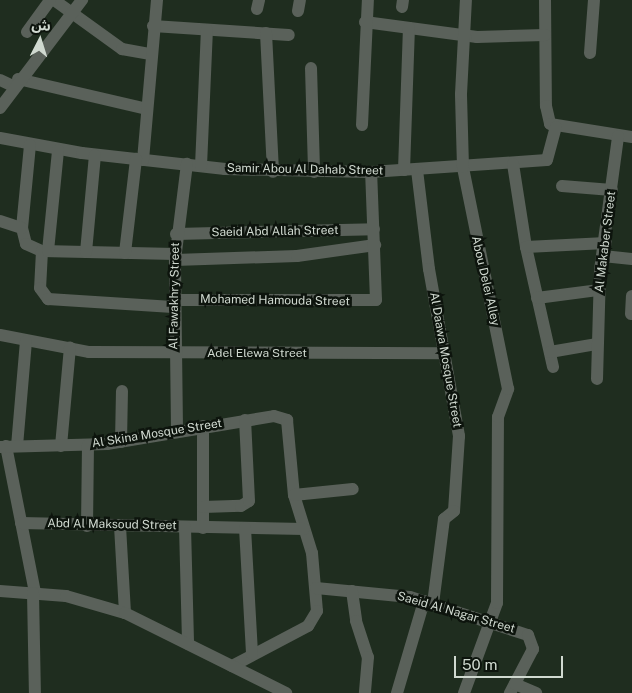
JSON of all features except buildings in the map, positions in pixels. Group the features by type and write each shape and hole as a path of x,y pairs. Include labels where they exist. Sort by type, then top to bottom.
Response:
{"street":[{"path":"27,32 52,0 122,49 151,54"},
{"path":"0,108 16,83 82,0"},
{"path":"125,253 146,109 157,0"},
{"path":"362,125 365,22 368,0"},
{"name":"Abou Delei Alley","path":"466,0 462,35 463,167 506,394 498,417 499,591 492,624"},
{"path":"545,0 546,106 548,119 556,127 632,138"},
{"path":"590,53 594,0"},
{"path":"365,22 462,35 545,35"},
{"path":"153,26 289,35"},
{"path":"404,170 409,28"},
{"path":"201,166 207,30"},
{"path":"266,33 273,172"},
{"path":"311,68 314,172"},
{"path":"0,80 146,109"},
{"name":"Samir Abou Al Dahab Street","path":"0,138 58,150 201,166 273,172 370,172 513,164 551,157 556,127"},
{"name":"Al Makaber Street","path":"596,379 599,290 618,136"},
{"path":"30,145 22,228 26,244 45,251 125,253 175,257 297,256 375,245 370,172"},
{"path":"45,251 58,150"},
{"path":"86,252 95,155"},
{"name":"Al Fawakhry Street","path":"177,429 173,304 176,234 186,164"},
{"path":"513,164 526,247 554,367"},
{"name":"Al Daawa Mosque Street","path":"417,170 458,446 454,512 444,519 428,603"},
{"path":"562,186 612,190"},
{"path":"0,221 22,228"},
{"name":"Saeid Abd Allah Street","path":"176,234 374,229"},
{"path":"526,247 606,243"},
{"name":"Mohamed Hamouda Street","path":"45,251 40,288 44,297 173,304 376,300 375,245"},
{"path":"603,256 632,259"},
{"path":"537,298 599,290"},
{"path":"630,314 632,296"},
{"name":"Adel Elewa Street","path":"0,335 26,342 70,347 174,354 444,353"},
{"path":"26,342 8,446 34,593 35,693"},
{"path":"550,352 598,344"},
{"path":"61,446 70,347"},
{"path":"121,442 122,391"},
{"name":"Al Skina Mosque Street","path":"8,446 61,446 121,442 177,429 284,417 290,426 294,495"},
{"path":"203,506 241,506 249,501 245,420"},
{"path":"203,426 203,528"},
{"path":"88,445 88,526"},
{"path":"232,666 308,626 317,611 316,588 304,529 294,495 353,489"},
{"name":"Abd Al Maksoud Street","path":"21,523 88,526 304,529"},
{"path":"120,526 125,613"},
{"path":"185,527 188,644"},
{"path":"245,528 252,654"},
{"name":"Saeid Al Nagar Street","path":"316,588 352,591 428,603 525,633 533,641 512,689"},
{"path":"0,591 66,596 125,613 286,693"},
{"path":"352,591 356,621 368,657 365,693"},
{"path":"398,693 428,603"},
{"path":"464,693 492,624"},
{"path":"512,689 536,693"}]}
